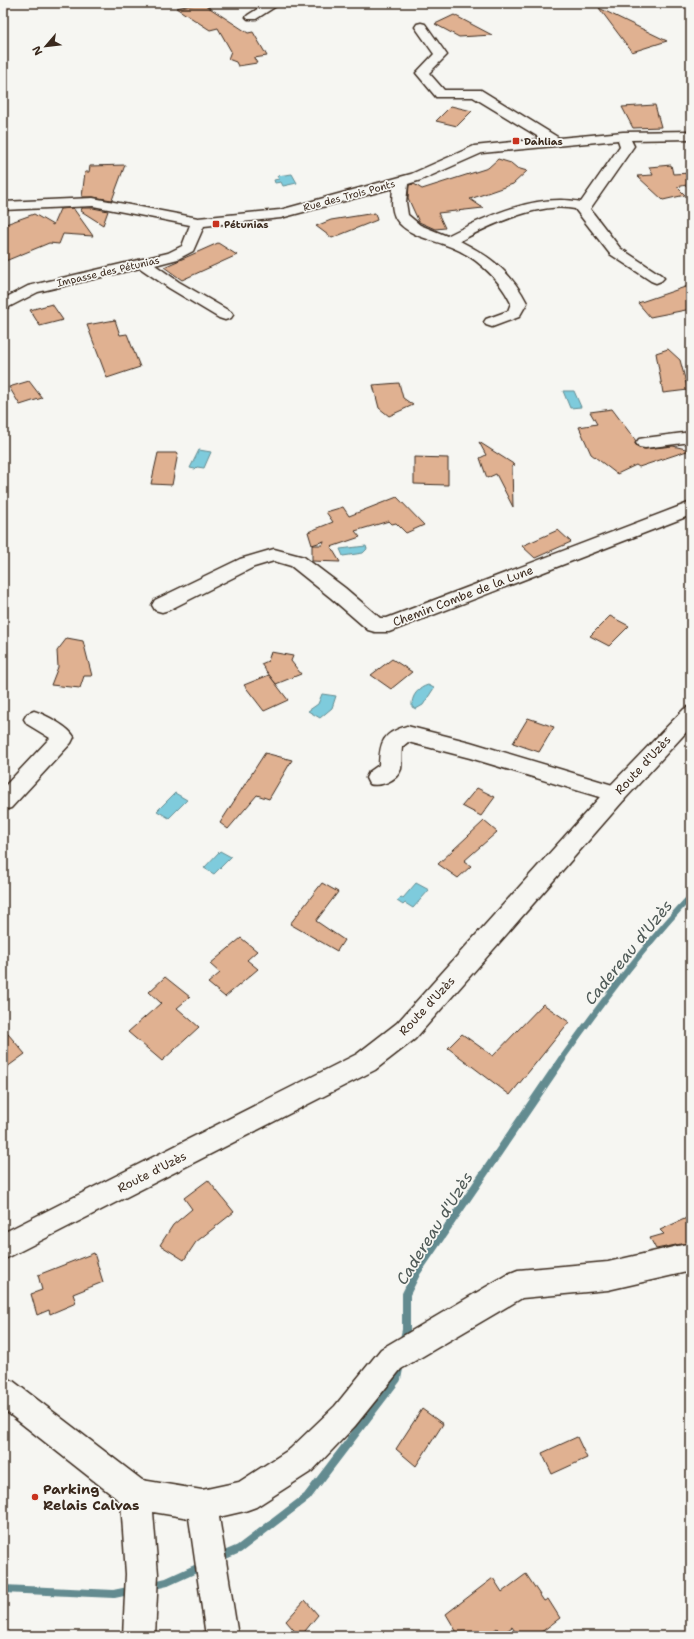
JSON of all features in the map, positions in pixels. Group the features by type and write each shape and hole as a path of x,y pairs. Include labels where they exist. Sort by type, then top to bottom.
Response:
{"street":[{"path":"252,17 275,3"},
{"path":"421,27 441,55 422,73 441,94 476,94 556,142"},
{"name":"Rue des Trois Ponts","path":"3,206 93,202 198,222 281,214 401,181 479,149 623,136 691,135"},
{"path":"581,208 586,206 627,146 623,136"},
{"path":"401,181 400,215 404,220 422,231 440,239 449,241 479,256 501,274 514,290 519,303 514,314 492,322"},
{"path":"449,241 472,229 520,212 554,204 569,204 581,208 615,251 656,278"},
{"name":"Impasse des Pétunias","path":"3,305 33,289 173,256 188,248 198,222"},
{"path":"143,263 174,285 224,315"},
{"path":"645,443 691,437"},
{"name":"Chemin Combe de la Lune","path":"162,605 247,563 274,555 297,561 338,593 375,625 389,625 691,508"},
{"name":"Route d'Uzès","path":"3,1247 366,1062 406,1031 616,794 691,714"},
{"path":"3,802 64,737 34,719"},
{"path":"377,778 390,769 392,742 398,736 406,734 470,750 616,794"},
{"path":"3,1390 136,1494 202,1505 245,1496 301,1460 346,1416 403,1352 518,1284 608,1276 681,1261 691,1257"},
{"path":"136,1494 142,1587 139,1636"},
{"path":"202,1505 222,1636"}],"water":[{"path":"292,174 297,183 283,186 281,182 275,183 274,180 279,179 277,176"},
{"path":"563,391 574,391 581,407 570,408"},
{"path":"199,450 211,452 204,468 190,468"},
{"path":"366,546 367,549 363,553 343,556 340,549"},
{"path":"428,685 434,688 423,705 416,709 412,707 414,696 418,690"},
{"path":"322,694 336,696 332,708 320,718 308,711 318,704"},
{"path":"175,793 187,800 169,818 157,811"},
{"path":"220,851 231,857 214,874 204,868"},
{"path":"416,883 429,890 413,908 405,903 403,905 397,901 401,897 403,898"}],"building":[{"path":"202,3 248,33 253,32 267,56 254,58 257,63 238,66 236,62 228,59 231,51 218,28 210,30 176,8"},
{"path":"599,8 667,41 632,52"},
{"path":"454,15 492,35 459,37 435,24"},
{"path":"655,105 661,127 633,128 622,107"},
{"path":"451,106 472,111 457,126 436,121"},
{"path":"498,159 511,163 517,168 527,171 513,184 470,199 483,208 438,213 445,228 435,229 419,222 408,198 409,185 414,184 422,189 488,168"},
{"path":"125,165 112,200 82,197 85,172 89,172 90,166"},
{"path":"671,165 673,174 691,173 691,184 677,187 685,195 663,200 637,176 653,175 649,167"},
{"path":"73,208 93,236 63,234 59,244 49,243 3,262 3,225 34,214 53,225 60,209"},
{"path":"82,208 93,208 108,211 103,225 81,211"},
{"path":"375,213 377,220 332,238 316,226 331,220"},
{"path":"218,243 237,255 182,280 164,267"},
{"path":"691,285 691,309 650,317 638,303"},
{"path":"52,304 63,320 40,326 30,310"},
{"path":"115,320 120,335 127,334 140,367 107,378 87,325"},
{"path":"668,349 680,360 688,390 663,393 656,353"},
{"path":"29,381 42,398 20,405 9,387"},
{"path":"399,383 403,398 413,405 389,416 379,408 373,385"},
{"path":"612,409 636,441 635,444 639,448 645,449 673,446 690,450 639,467 636,465 617,474 591,454 579,427 597,424 590,412"},
{"path":"479,442 515,465 512,466 513,507 496,474 487,478 480,458 486,455"},
{"path":"158,453 178,453 172,485 151,484"},
{"path":"414,457 448,458 448,485 414,484"},
{"path":"397,497 424,525 406,533 396,523 392,524 389,521 355,531 360,537 331,547 340,562 312,561 312,545 308,532 333,522 326,512 343,507 349,516","holes":["324,541 322,545 312,545"]},
{"path":"558,530 571,542 535,558 522,546"},
{"path":"610,616 629,626 609,646 590,636"},
{"path":"67,638 83,641 92,676 84,676 80,688 51,685 58,667 57,651"},
{"path":"271,652 293,656 291,661 301,674 276,684 261,664 268,661"},
{"path":"392,659 412,672 391,689 371,675"},
{"path":"269,675 288,700 264,711 244,685"},
{"path":"528,718 554,727 539,752 513,743"},
{"path":"265,753 292,760 269,799 257,795 228,829 220,823"},
{"path":"477,788 495,797 481,816 462,806"},
{"path":"484,821 497,832 464,861 471,866 458,878 438,864"},
{"path":"322,883 338,892 316,921 344,940 337,951 290,924"},
{"path":"241,938 257,951 247,960 258,969 225,997 208,983 220,973 210,964"},
{"path":"165,977 190,997 177,1008 199,1027 162,1061 128,1032 161,1003 149,992"},
{"path":"543,1004 569,1022 510,1095 448,1048 462,1034 493,1056"},
{"path":"3,1028 25,1054 3,1070"},
{"path":"208,1180 234,1212 196,1242 184,1260 160,1245 173,1225 192,1209 184,1198"},
{"path":"691,1216 691,1242 656,1249 650,1238 664,1234 660,1230"},
{"path":"94,1253 103,1282 73,1294 76,1303 50,1314 49,1310 37,1315 31,1294 42,1290 38,1275"},
{"path":"422,1409 443,1424 416,1466 396,1449"},
{"path":"577,1437 587,1458 552,1474 542,1453"},
{"path":"526,1574 544,1601 548,1599 560,1618 536,1636 518,1636 512,1627 501,1635 497,1628 487,1636 459,1636 446,1614 493,1578 502,1592"},
{"path":"305,1600 318,1615 301,1636 299,1636 286,1621"}],"waterway":[{"name":"Cadereau d'Uzès","path":"561,1060 623,976 656,935 691,896"},
{"name":"Cadereau d'Uzès","path":"403,1343 406,1330 406,1294 417,1272 562,1059"},
{"name":"Cadereau d'Uzès","path":"218,1558 239,1549 307,1497 397,1379 400,1364"},
{"name":"Cadereau d'Uzès","path":"150,1586 167,1582 202,1566"},
{"name":"Cadereau d'Uzès","path":"3,1589 114,1594 133,1590"}],"place":[{"name":"Dahlias","path":"516,141"},
{"name":"Pétunias","path":"216,224"},
{"name":"Parking Relais Calvas","path":"35,1497"}]}
